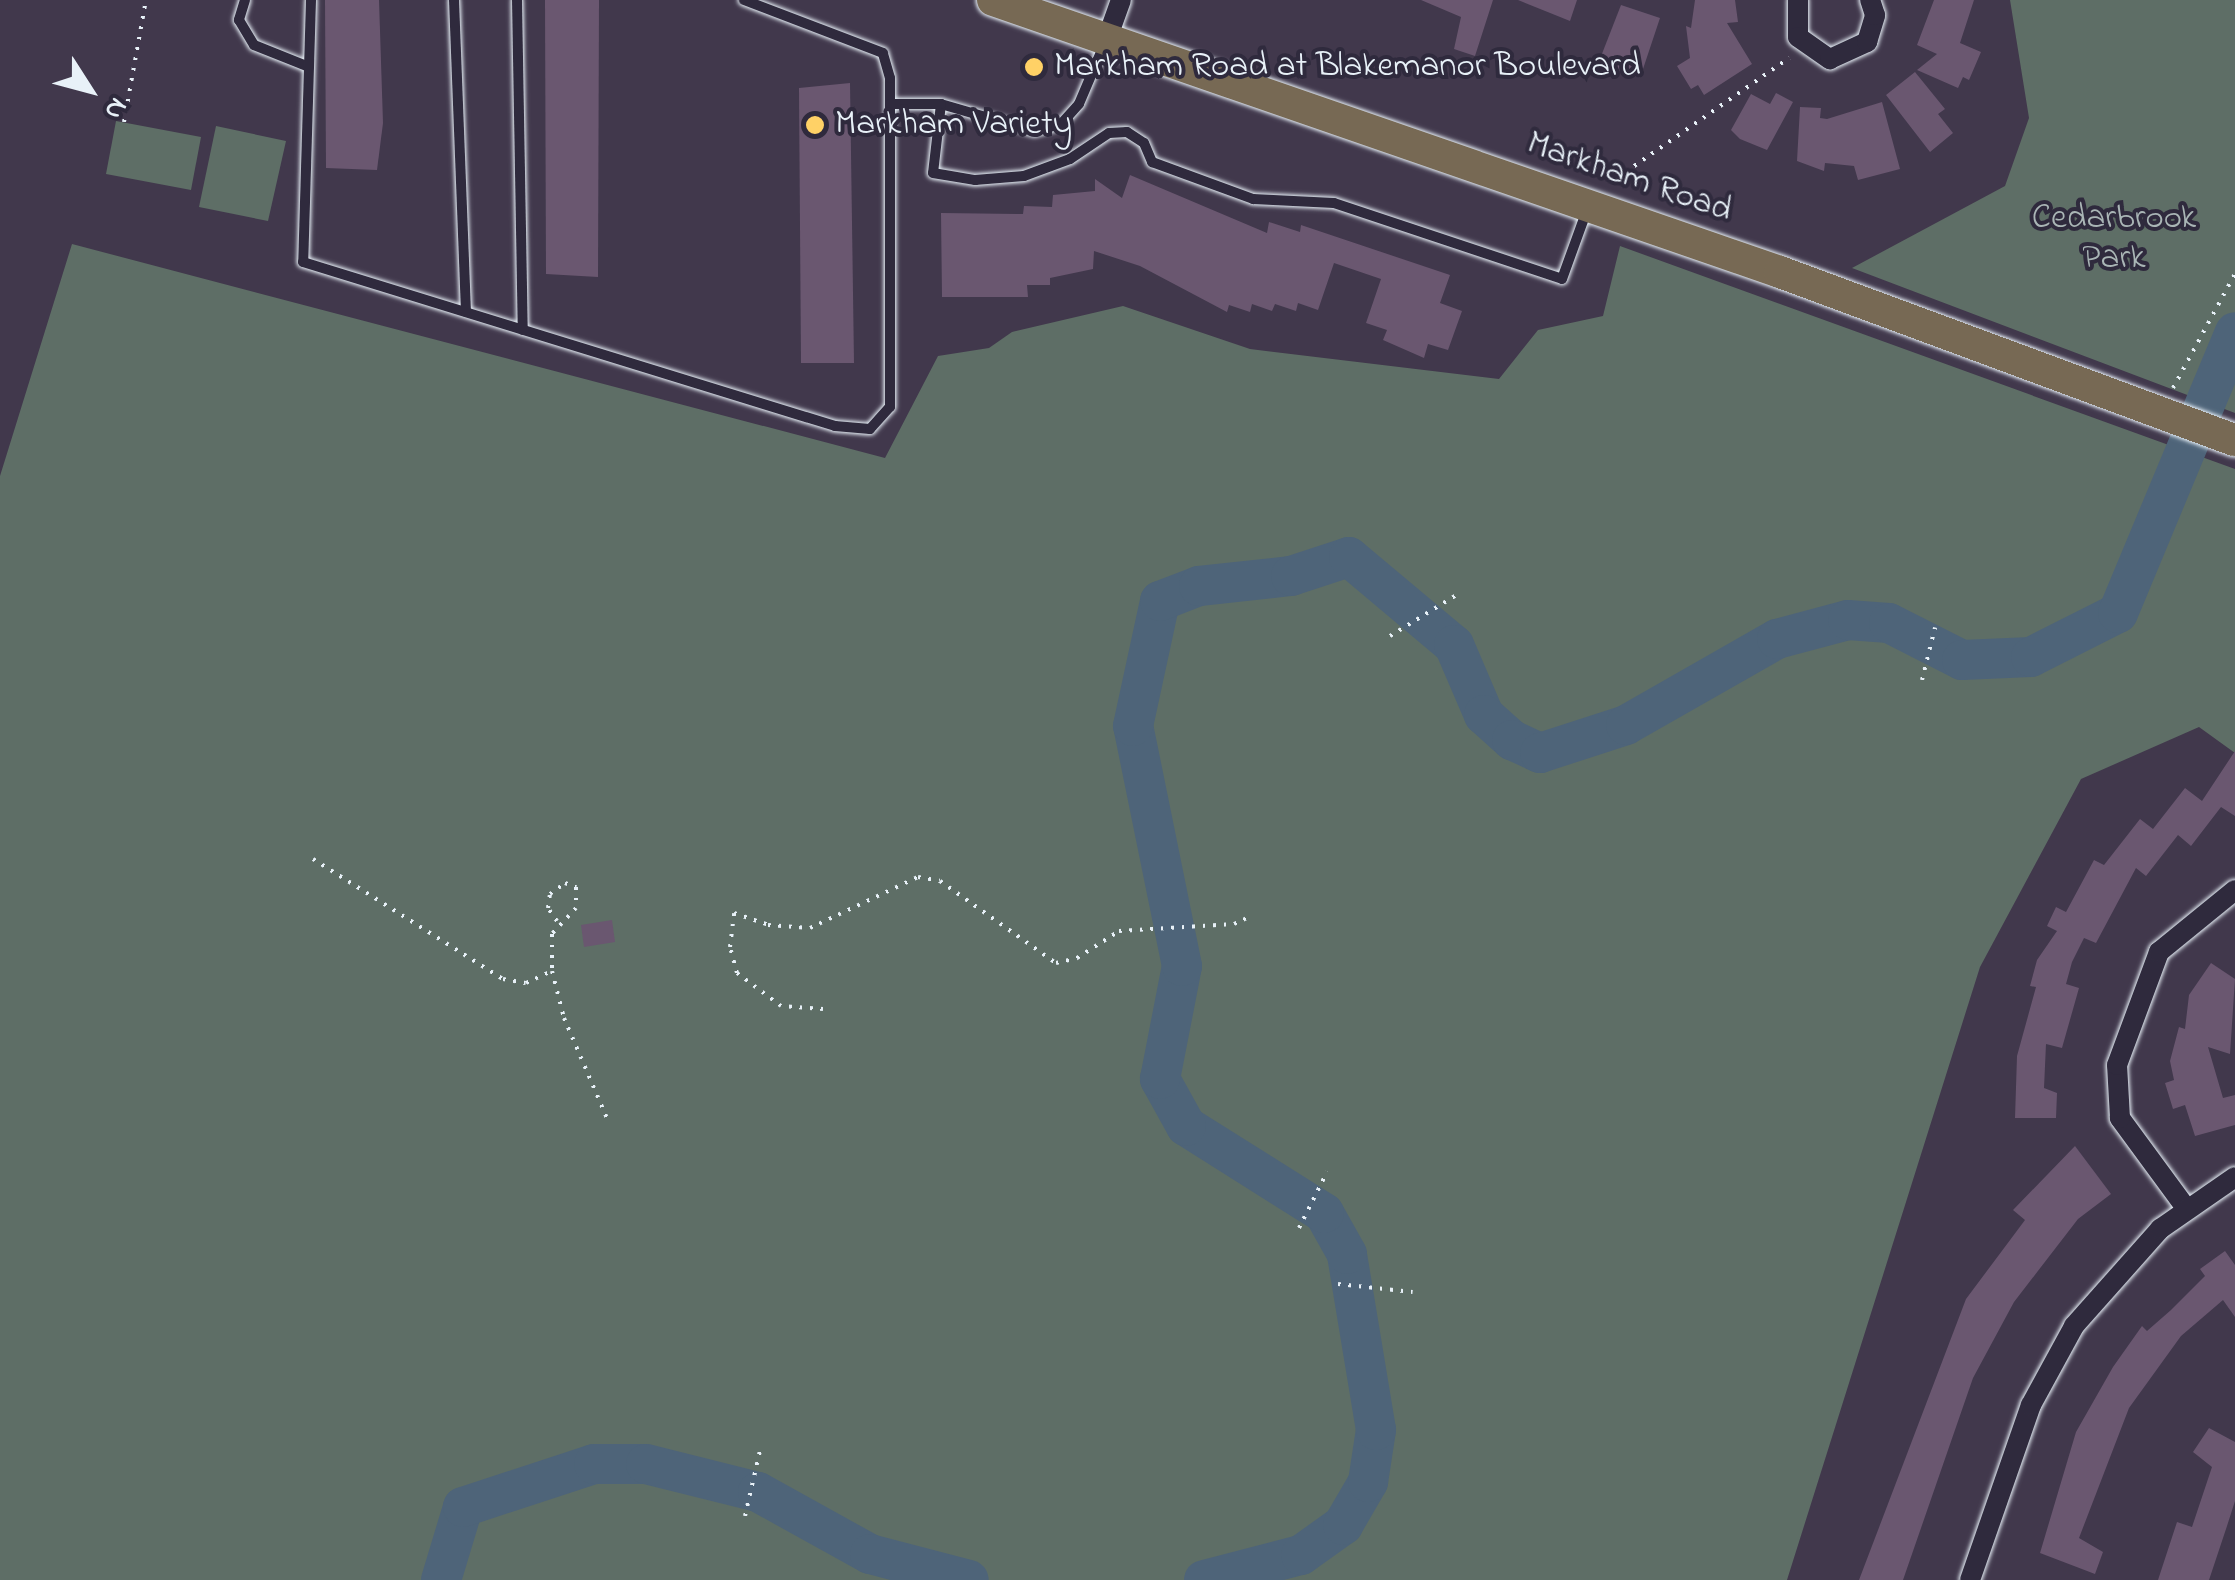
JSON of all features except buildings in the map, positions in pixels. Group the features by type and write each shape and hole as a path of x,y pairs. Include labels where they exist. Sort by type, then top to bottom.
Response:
{"main road":[{"name":"Markham Road","path":"993,0 1588,206 2171,400 2235,440"}],"street":[{"path":"1107,39 1121,0"},
{"path":"1798,0 1794,26 1806,47 1830,59 1857,52 1874,30 1870,0"},
{"path":"2186,1208 2120,1118 2117,1065 2158,952 2235,890"},
{"path":"1970,1580 2030,1405 2068,1338 2132,1257 2186,1208 2235,1177"}],"lane":[{"path":"246,0 239,20 254,44 309,67"},
{"path":"311,0 304,262 834,426 870,429 890,406 890,104 883,53 744,0"},
{"path":"454,0 466,312"},
{"path":"517,0 523,330"},
{"path":"890,104 941,104 1034,131 1062,124 1080,104 1107,39"},
{"path":"941,104 932,173 974,180 1024,176 1124,132 1144,143 1152,162 1250,197 1334,202 1562,279 1588,206"}],"path":[{"path":"124,122 146,0"},
{"path":"1616,178 1806,47"},
{"path":"2171,400 2235,274"},
{"path":"1390,636 1458,594"},
{"path":"1922,680 1936,628"},
{"path":"313,859 503,979 526,983 552,972"},
{"path":"823,1009 781,1006 737,973 730,946 734,914 768,925 810,928 918,876 940,882 1056,963 1077,958 1120,931 1218,924 1251,916"},
{"path":"557,921 576,908 576,887 565,883 550,894 548,908 557,921 552,972 564,1018 609,1122"},
{"path":"1300,1228 1327,1172"},
{"path":"1338,1284 1413,1292"},
{"path":"745,1516 760,1446"}],"green space":[{"name":"Cedarbrook Park","path":"2010,0 2235,0 2235,413 1852,268 2005,186 2029,118"},
{"path":"116,121 201,137 191,190 106,174"},
{"path":"216,126 286,141 268,221 199,207"},
{"path":"72,244 885,458 938,356 989,348 1012,332 1123,306 1250,349 1499,379 1538,330 1603,316 1620,246 2235,469 2235,753 2199,727 2081,779 1980,967 1787,1580 0,1580 0,476"}],"waterway":[{"path":"1204,1580 1301,1555 1343,1525 1368,1482 1376,1430 1347,1254 1324,1213 1186,1126 1160,1079 1182,966 1133,726 1160,601 1199,586 1291,576 1349,557 1454,645 1484,715 1512,740 1540,753 1626,725 1777,639 1848,620 1889,623 1962,660 2031,657 2118,613 2235,332"},
{"path":"441,1580 463,1507 594,1464 646,1464 758,1492 870,1554 969,1580"}],"place":[{"name":"Markham Road at Blakemanor Boulevard","path":"1034,67"},
{"name":"Markham Variety","path":"815,125"}]}
